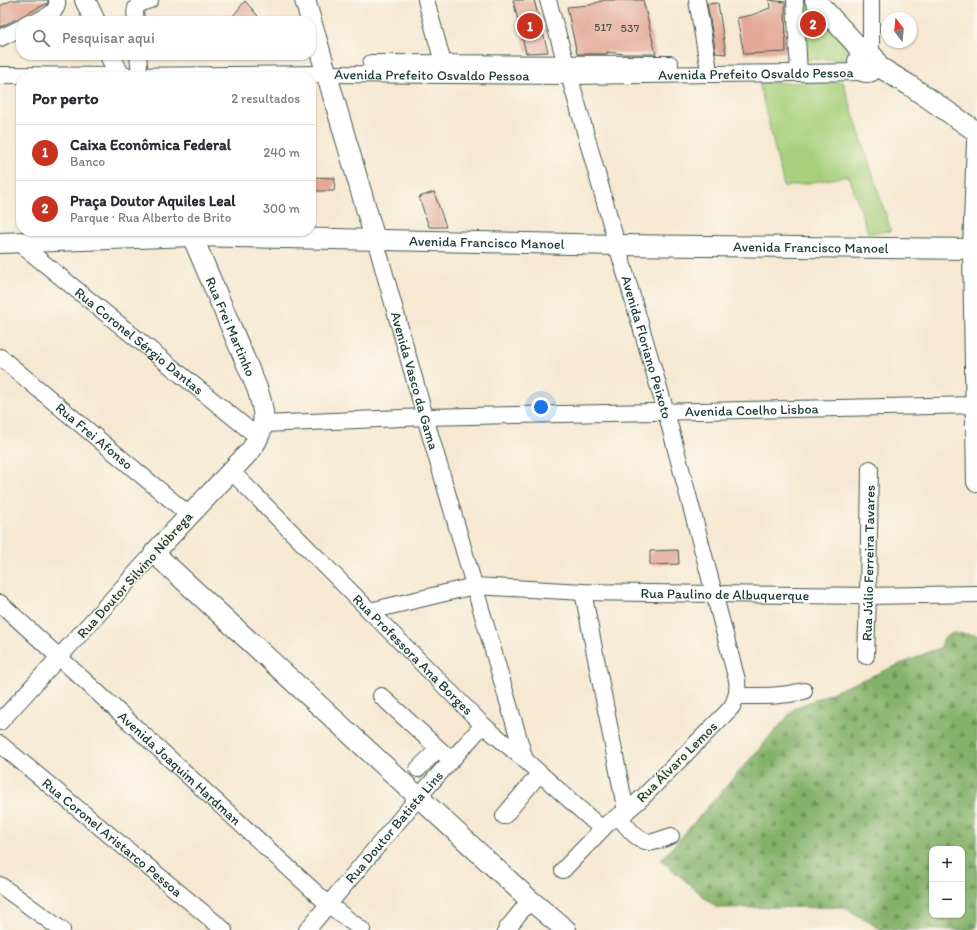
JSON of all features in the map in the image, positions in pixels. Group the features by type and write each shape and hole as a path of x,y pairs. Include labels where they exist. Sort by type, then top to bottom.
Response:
{"main road":[{"path":"85,0 93,16"},
{"name":"Avenida Vasco da Gama","path":"305,0 310,16"},
{"path":"815,0 853,41 866,61 909,86 977,132"},
{"name":"Avenida Vasco da Gama","path":"316,38 375,239"},
{"path":"977,142 973,249 977,482"},
{"name":"Avenida Francisco Manoel","path":"9,243 136,236"},
{"name":"Rua Frei Martinho","path":"192,236 263,404 261,431"},
{"name":"Avenida Francisco Manoel","path":"283,236 617,245 973,249"},
{"name":"Rua Doutor Silvino Nóbrega","path":"154,554 189,515 232,472 251,450 261,431"},
{"path":"154,554 530,900 566,930"}],"street":[{"path":"47,16 53,13 56,9 57,0"},
{"path":"136,16 135,9 138,4 150,0"},
{"path":"426,0 444,68"},
{"name":"Avenida Floriano Peixoto","path":"548,0 666,412 737,680 737,696"},
{"path":"696,0 708,64"},
{"path":"796,0 798,68"},
{"path":"866,61 870,0"},
{"path":"0,38 16,30"},
{"name":"Avenida Prefeito Osvaldo Pessoa","path":"50,72 116,68 139,60 325,69 444,68 568,70 798,68 866,61"},
{"name":"Avenida Prefeito Osvaldo Pessoa","path":"608,70 708,64 798,68"},
{"name":"Avenida Prefeito Osvaldo Pessoa","path":"0,65 116,68 168,72"},
{"name":"Avenida Prefeito Osvaldo Pessoa","path":"280,72 325,69"},
{"name":"Avenida Prefeito Osvaldo Pessoa","path":"0,75 16,74"},
{"name":"Avenida Vasco da Gama","path":"375,239 425,417 526,760"},
{"name":"Rua Coronel Sérgio Dantas","path":"9,243 261,431"},
{"name":"Rua Frei Afonso","path":"0,357 189,515"},
{"name":"Avenida Coelho Lisboa","path":"261,431 425,417 976,405"},
{"name":"Rua Júlio Ferreira Tavares","path":"866,656 870,469"},
{"name":"Rua Professora Ana Borges","path":"232,472 483,725 526,760 602,829"},
{"name":"Rua Doutor Silvino Nóbrega","path":"0,722 154,554"},
{"name":"Rua Paulino de Albuquerque","path":"370,611 474,586 584,592 868,596 977,594"},
{"path":"584,592 622,814 630,830 642,841 652,842 670,836"},
{"name":"Avenida Joaquim Hardman","path":"0,603 328,906 362,930"},
{"path":"737,696 776,696 804,691"},
{"path":"381,696 451,760"},
{"name":"Rua Álvaro Lemos","path":"563,870 602,829 643,797 731,708 737,696"},
{"name":"Rua Doutor Batista Lins","path":"307,930 419,797 483,725"},
{"name":"Rua Coronel Aristarco Pessoa","path":"0,744 224,930"},
{"path":"418,769 438,749"},
{"path":"504,816 540,773"},
{"path":"0,885 62,930"},
{"path":"506,930 530,900"}],"green space":[{"path":"796,0 808,0 851,53 846,59 802,59"},
{"path":"843,82 891,231 868,233 849,176 784,187 759,83"},
{"path":"953,633 977,635 977,927 971,930 882,930 843,907 717,908 661,860 795,708 941,647 948,635"}],"building":[{"path":"12,0 48,0 48,3 22,16 16,16 16,19 0,27 0,6"},
{"path":"513,0 534,0 548,52 526,53"},
{"path":"604,0 643,0 656,54 624,54 607,52 607,54 577,54 567,7 590,5"},
{"path":"769,0 785,2 786,52 744,54 737,18 752,15 770,8"},
{"path":"245,1 258,16 233,16"},
{"path":"718,3 726,54 716,53 707,4"},
{"path":"316,177 335,178 334,191 316,191"},
{"path":"434,192 446,227 429,227 419,197"},
{"path":"678,550 679,564 650,565 650,551"}],"place":[{"name":"Praça Doutor Aquiles Leal","path":"813,24"},
{"name":"Caixa Econômica Federal","path":"530,26"}]}
